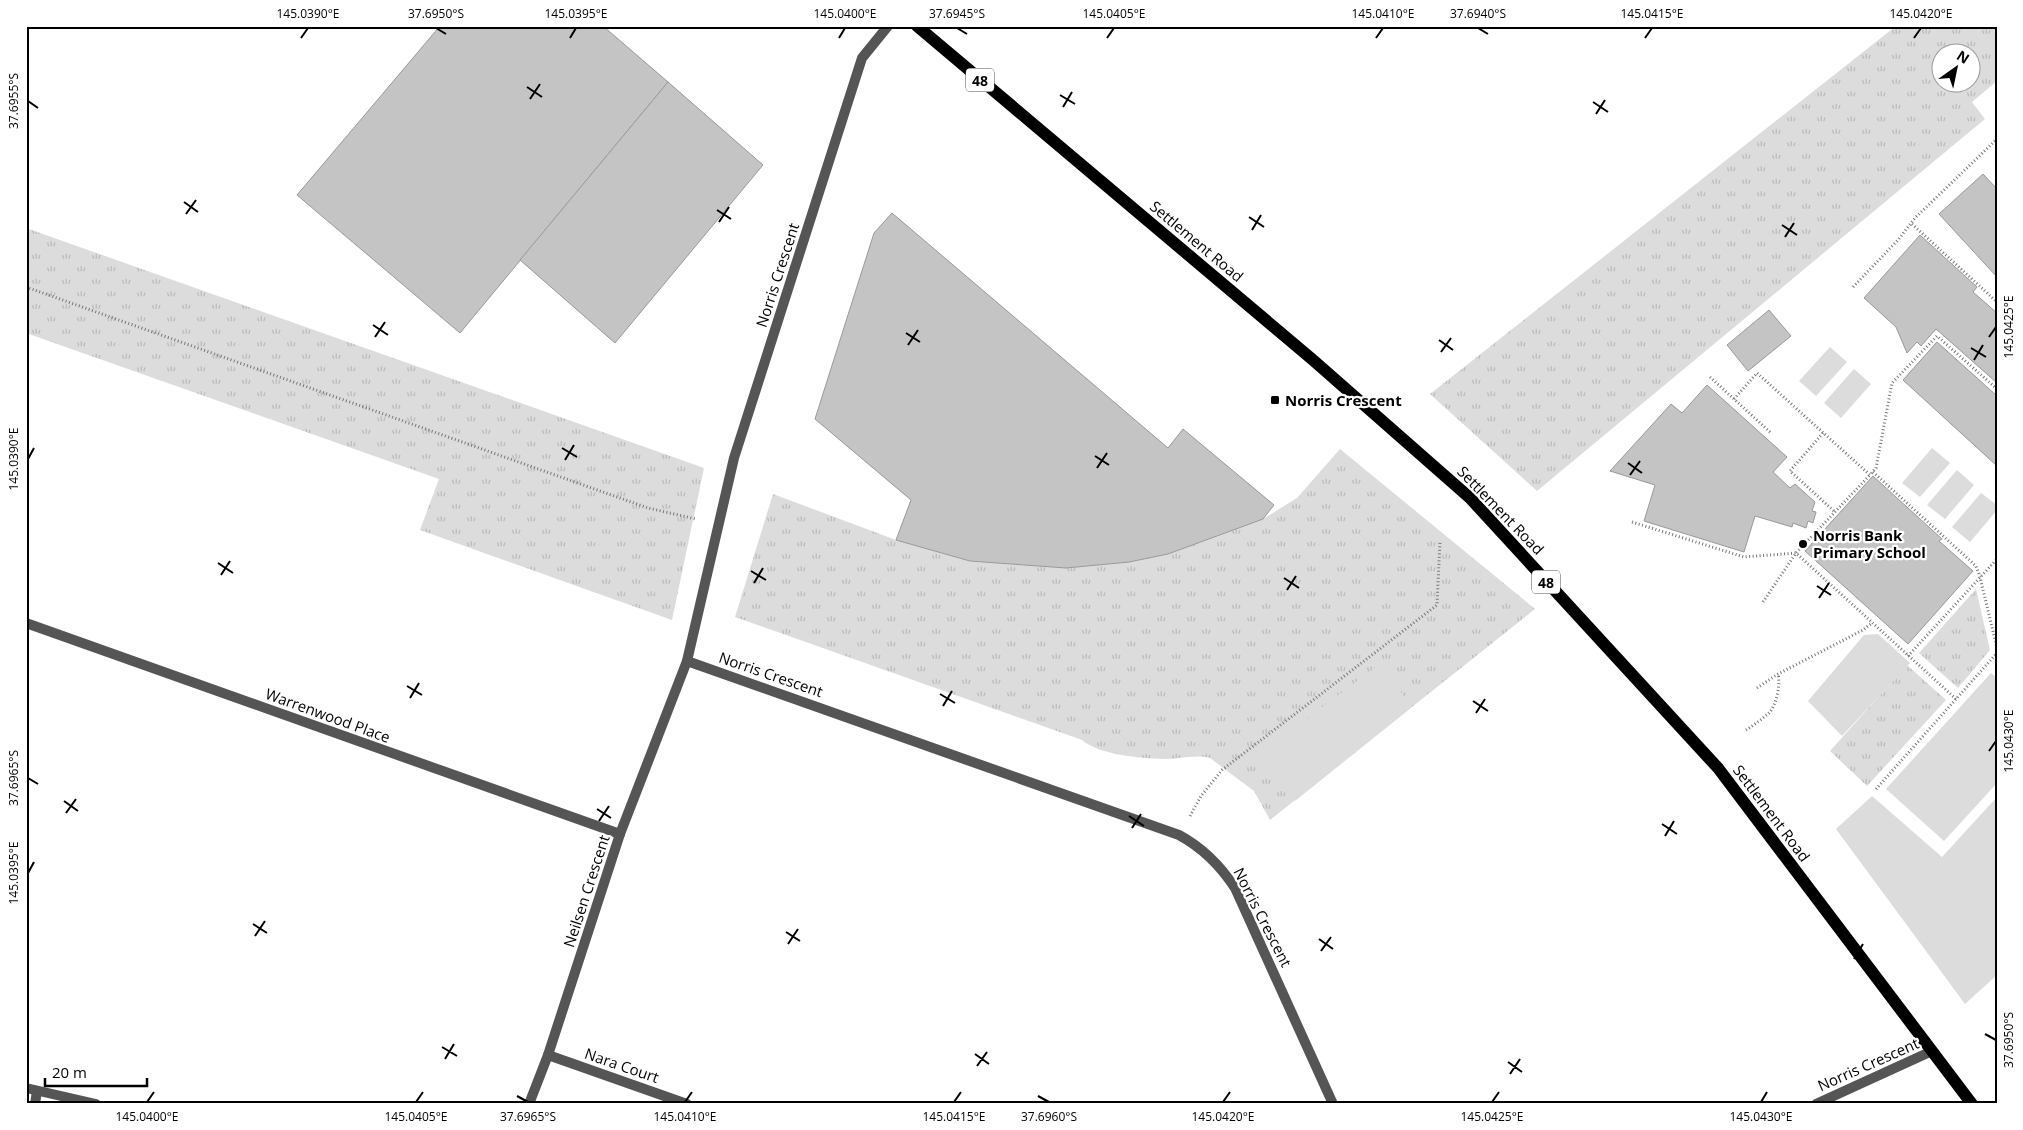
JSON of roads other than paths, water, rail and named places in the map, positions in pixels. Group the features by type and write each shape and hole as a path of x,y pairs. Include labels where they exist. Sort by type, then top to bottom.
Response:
{"main road":[{"name":"Settlement Road","path":"916,26 1313,360 1470,498 1718,768 1972,1104"}],"street":[{"name":"Norris Crescent","path":"888,26 862,58 734,458 687,661 1179,835 1193,842 1224,872 1235,888 1333,1104"},
{"name":"Warrenwood Place","path":"26,623 620,834"},
{"name":"Neilsen Crescent","path":"529,1104 548,1055 620,834 687,661"},
{"name":"Norris Crescent","path":"1816,1104 1932,1051"},
{"name":"Nara Court","path":"548,1055 686,1104"},
{"path":"35,1104 31,1090 96,1104"}],"place":[{"name":"Norris Crescent","path":"1275,400"},
{"name":"Norris Bank Primary School","path":"1803,544"}]}
